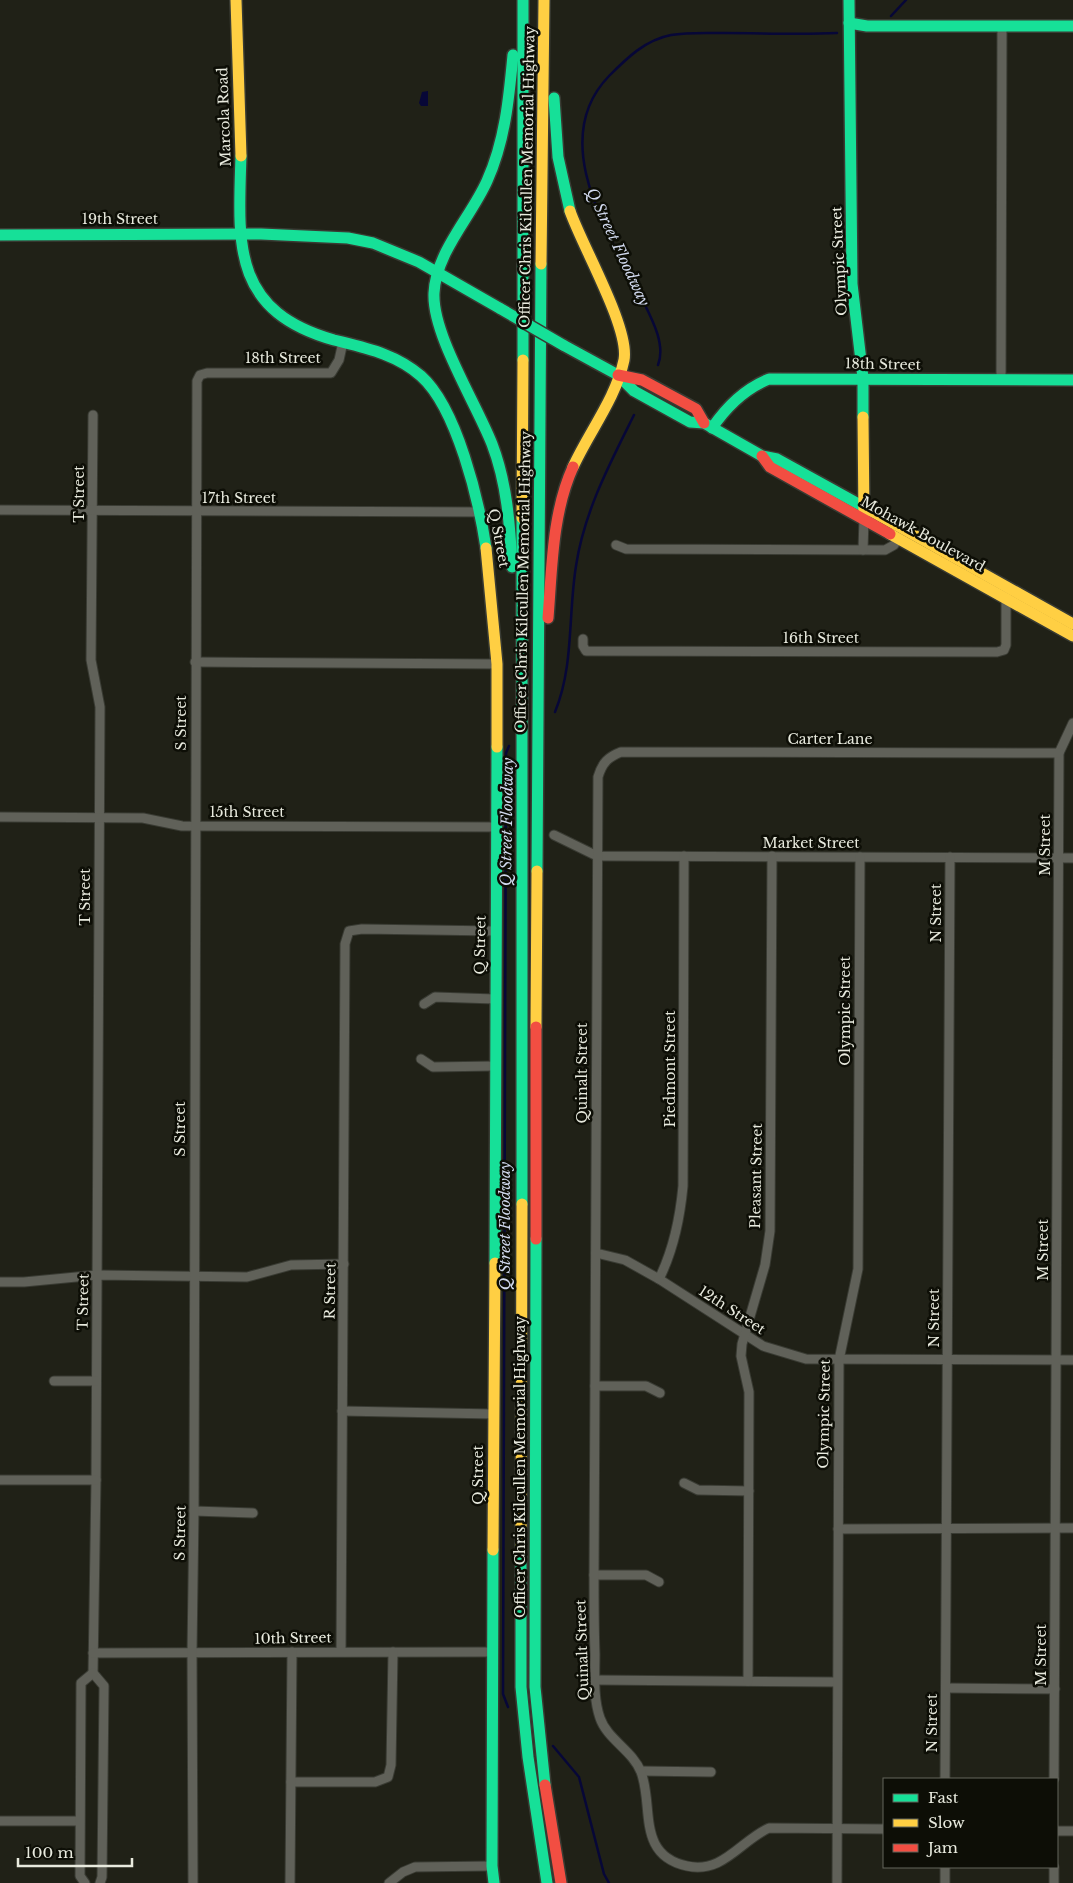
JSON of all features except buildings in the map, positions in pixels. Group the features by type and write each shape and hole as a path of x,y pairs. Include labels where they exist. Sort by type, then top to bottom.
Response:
{"main road":[{"name":"Marcola Road","path":"236,0 241,138 241,234"},
{"path":"518,0 511,78 501,142 488,180 437,274 434,292 435,312 443,339 464,382 498,464 506,500 511,542 516,640 523,660"},
{"name":"Officer Chris Kilcullen Memorial Highway","path":"523,0 522,1687 529,1766 547,1883"},
{"name":"Officer Chris Kilcullen Memorial Highway","path":"544,0 537,672 535,1687 542,1766 561,1883"},
{"path":"537,672 546,645 552,572 571,474 584,441 618,375 625,354 623,333 570,212 560,171 556,134 551,0"},
{"name":"Olympic Street","path":"849,0 852,284 863,378 864,512"},
{"path":"849,23 867,26 1073,26"},
{"name":"19th Street","path":"0,235 241,234"},
{"name":"Mohawk Boulevard","path":"241,234 348,238 380,246 419,262 437,274 618,375 642,380 696,409 708,426 762,456 777,458 864,512 1006,592 1073,636"},
{"name":"Q Street","path":"241,234 248,273 254,286 268,306 300,330 397,358 419,374 435,392 450,419 464,459 479,512 493,589 497,664 492,1652 492,1866 494,1883"},
{"name":"18th Street","path":"708,426 737,396 754,384 780,378 1073,380"},
{"name":"Mohawk Boulevard","path":"864,512 899,538 1073,624"}],"street":[{"path":"1001,380 1002,26"},
{"name":"18th Street","path":"200,375 230,372 331,373 339,360 343,342"},
{"name":"S Street","path":"193,1883 194,826 197,381 200,375"},
{"name":"T Street","path":"93,415 91,660 100,707 96,1480 93,1673 104,1686 102,1878 100,1883"},
{"name":"17th Street","path":"0,510 479,512"},
{"name":"Olympic Street","path":"863,550 864,512"},
{"path":"616,545 626,549 863,550 889,548 899,538"},
{"name":"16th Street","path":"583,639 583,646 586,651 997,652 1004,650 1006,645 1006,592"},
{"path":"195,662 497,664"},
{"name":"M Street","path":"1054,1778 1059,753 1073,724"},
{"name":"Carter Lane","path":"604,762 611,756 621,752 1059,753"},
{"name":"Quinalt Street","path":"604,762 598,777 597,856 594,1575 595,1680 600,1720 631,1757 640,1771 645,1790 648,1828 661,1851 672,1860 687,1866 717,1864 728,1858 755,1834 769,1828 837,1828"},
{"name":"15th Street","path":"0,817 143,818 194,826 496,827"},
{"name":"Market Street","path":"554,835 597,856 1073,858"},
{"name":"Piedmont Street","path":"659,1279 674,1240 681,1214 683,1186 684,856"},
{"name":"Pleasant Street","path":"748,1681 749,1392 740,1356 743,1334 765,1265 770,1230 772,856"},
{"name":"Olympic Street","path":"837,1883 839,1360 858,1269 860,857"},
{"name":"N Street","path":"945,1778 950,857"},
{"name":"R Street","path":"341,1651 345,944 349,931 362,929 496,930"},
{"path":"424,1004 435,997 495,998"},
{"path":"421,1060 433,1067 495,1066"},
{"name":"12th Street","path":"596,1253 625,1260 659,1279 763,1346 806,1359 1073,1360"},
{"path":"0,1282 24,1282 97,1275 247,1277 290,1265 344,1264"},
{"path":"54,1381 96,1381"},
{"path":"595,1386 646,1386 660,1393"},
{"path":"342,1411 493,1414"},
{"path":"0,1480 96,1480"},
{"path":"684,1483 698,1490 749,1491"},
{"path":"194,1511 253,1513"},
{"path":"838,1529 1073,1528"},
{"path":"594,1575 646,1575 659,1582"},
{"name":"10th Street","path":"93,1652 492,1652"},
{"path":"290,1883 292,1652"},
{"path":"291,1782 374,1782 388,1777 391,1765 393,1652"},
{"path":"85,1883 80,1876 81,1683 93,1673"},
{"path":"595,1680 838,1682"},
{"path":"946,1688 1055,1689"},
{"path":"640,1771 711,1772"},
{"path":"0,1821 80,1821"},
{"path":"837,1828 883,1828"},
{"path":"1058,1830 1073,1831"},
{"path":"390,1883 404,1872 415,1867 492,1866"},
{"path":"945,1868 945,1883"},
{"path":"1054,1868 1054,1883"}],"shaded area":[{"path":"428,91 428,106 421,106 419,103 422,92"}],"waterway":[{"name":"Q Street Floodway","path":"891,16 906,0"},
{"name":"Q Street Floodway","path":"658,365 660,349 654,324 615,248 590,188 583,159 583,129 591,102 609,76 623,63 645,45 662,37 698,33 837,33"},
{"name":"Q Street Floodway","path":"555,712 561,695 568,659 576,566 585,526 599,488 634,415"},
{"name":"Q Street Floodway","path":"508,1707 503,1694 506,753 509,746"},
{"name":"Q Street Floodway","path":"553,1746 579,1777 604,1874 609,1883"}],"traffic: fast":[{"path":"523,0 523,360"},
{"path":"849,0 852,284 863,378 863,417"},
{"path":"849,23 867,26 1073,26"},
{"path":"512,567 507,504 497,459 485,427 447,348 435,310 434,293 436,278 447,249 480,194 493,166 505,119 513,55"},
{"path":"554,98 558,157 570,211"},
{"path":"241,156 240,218 242,246 248,270 259,293 276,312 301,327 334,340 391,357 421,376 434,391 456,432 472,481 486,548"},
{"path":"0,235 261,234 348,238 373,243 419,262 501,309"},
{"path":"537,871 541,264"},
{"path":"501,309 563,345"},
{"path":"563,345 618,375 634,391 690,422 704,423 762,456 777,459 873,512"},
{"path":"712,428 737,399 769,379 1073,380"},
{"path":"522,518 522,1204"},
{"path":"495,1263 497,747"},
{"path":"536,1239 535,1687 545,1785"},
{"path":"521,1546 521,1687 528,1757 547,1883"},
{"path":"493,1550 492,1866 494,1883"}],"traffic: slow":[{"path":"236,0 241,156"},
{"path":"541,264 544,0"},
{"path":"570,211 613,308 624,346 624,360 615,388 573,467"},
{"path":"522,518 523,360"},
{"path":"863,417 864,518"},
{"path":"873,512 1073,624"},
{"path":"890,534 1073,636"},
{"path":"486,548 497,664 497,747"},
{"path":"536,1027 537,871"},
{"path":"521,1546 522,1204"},
{"path":"493,1550 495,1263"}],"traffic: jam":[{"path":"618,375 642,380 696,409 704,423"},
{"path":"762,456 770,467 890,534"},
{"path":"548,618 557,522 566,485 573,467"},
{"path":"536,1027 536,1239"},
{"path":"545,1785 561,1883"}]}
